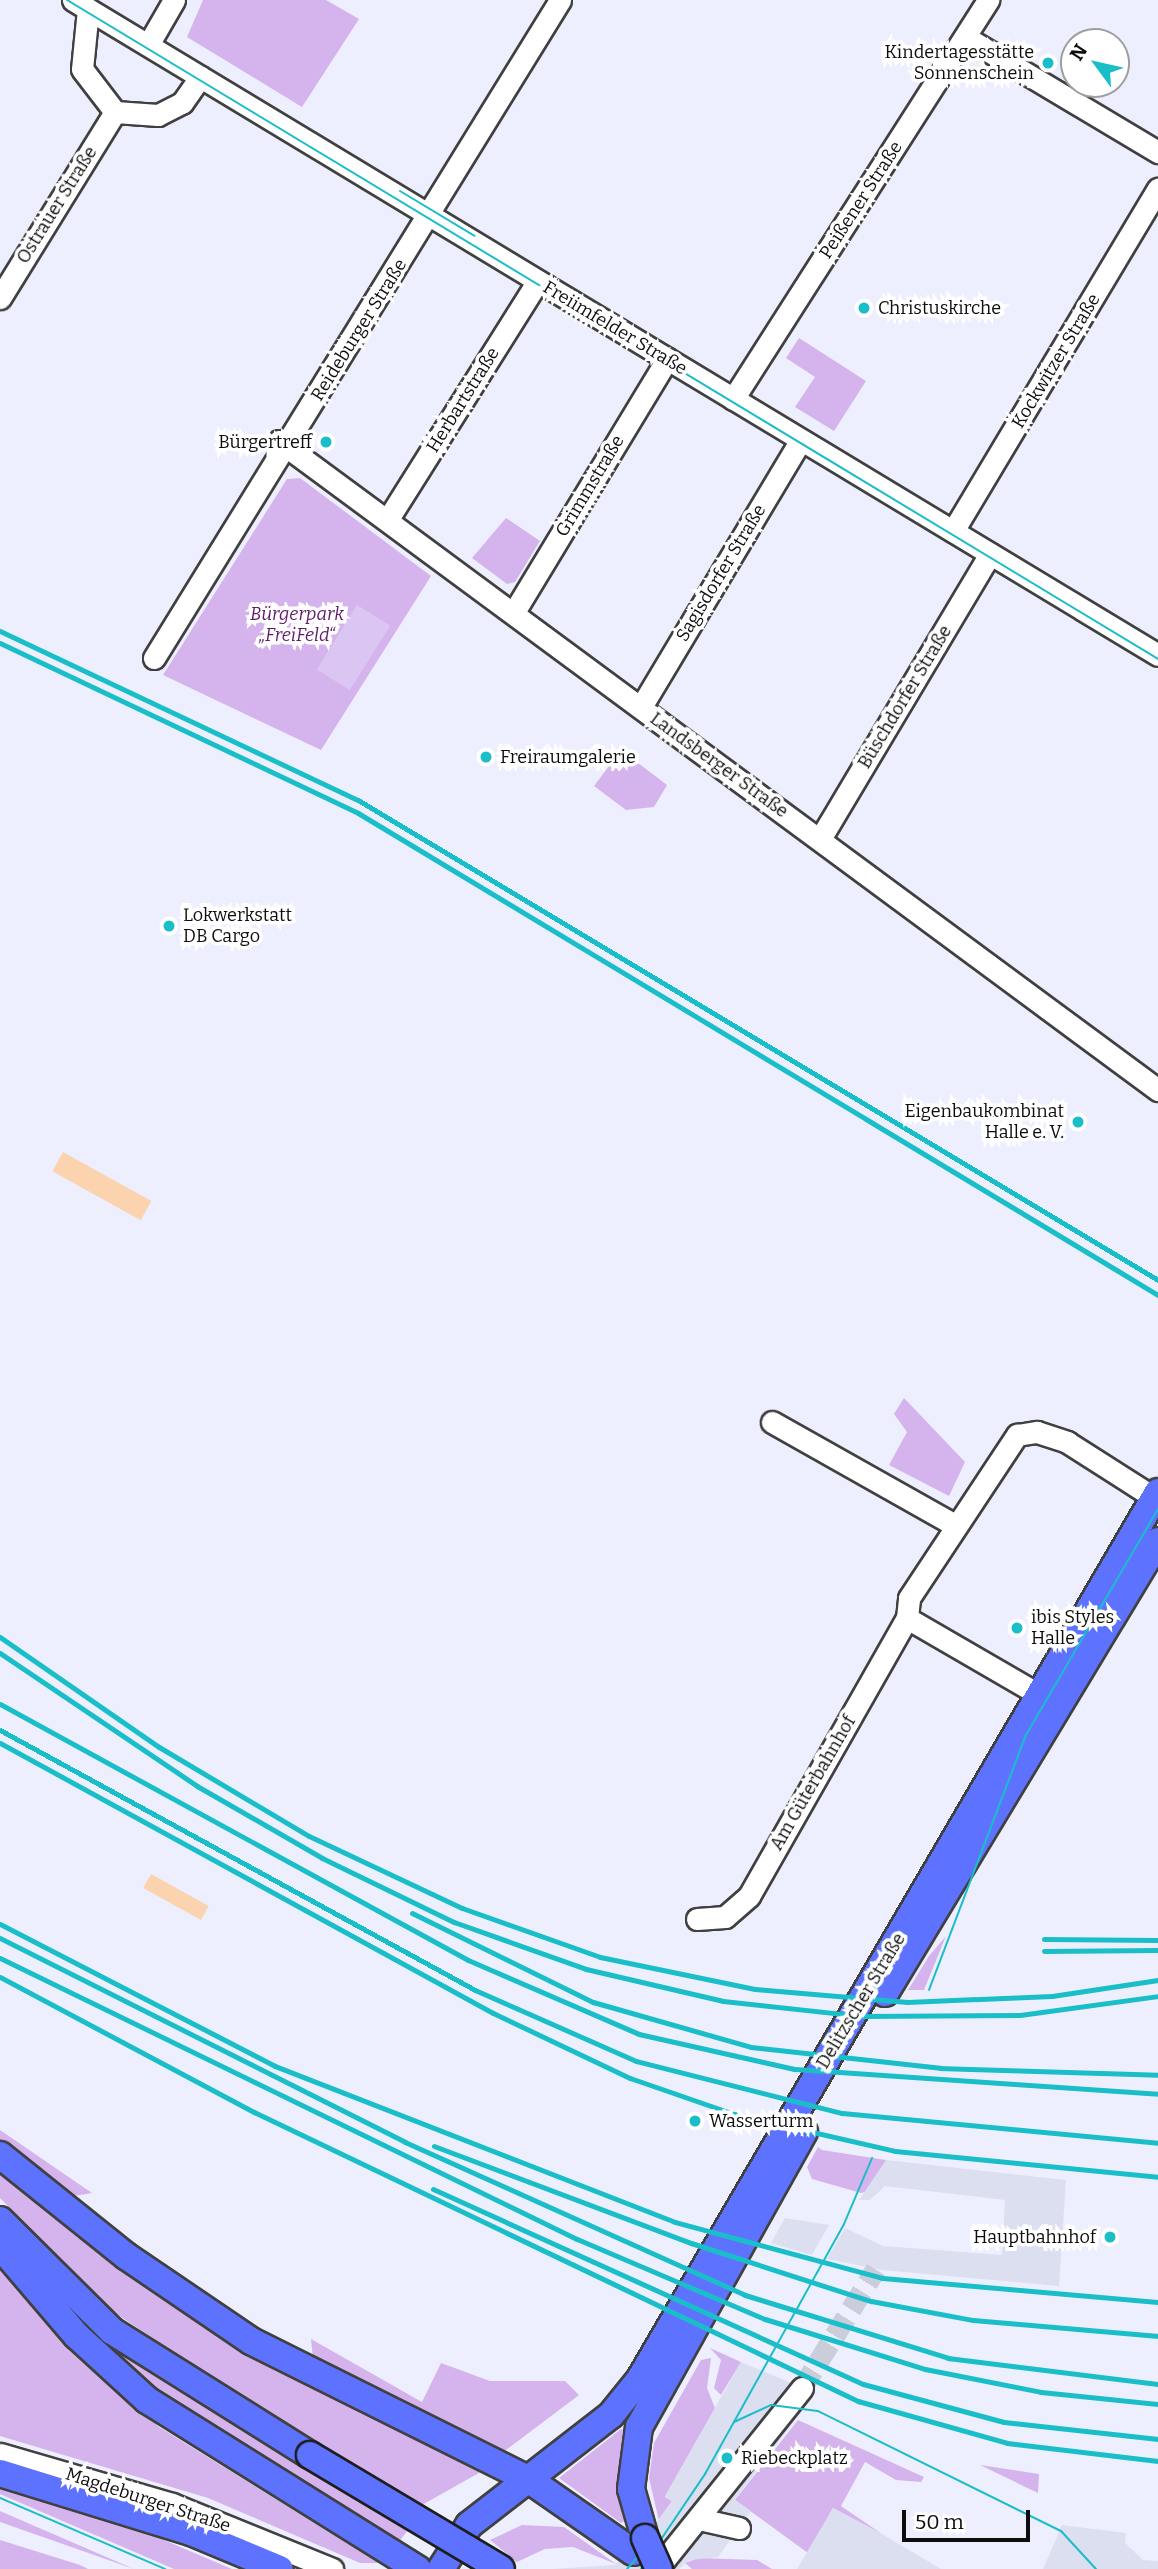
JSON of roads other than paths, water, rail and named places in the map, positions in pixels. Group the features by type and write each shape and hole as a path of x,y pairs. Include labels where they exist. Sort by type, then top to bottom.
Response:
{"main road":[{"name":"Delitzscher Straße","path":"528,2479 611,2415 640,2379 1038,1694 1157,1497"},
{"name":"Delitzscher Straße","path":"658,2569 642,2553 630,2474 634,2444 653,2397 868,2022 1158,1541"},
{"path":"0,2155 126,2256 251,2341 528,2479 642,2553"},
{"path":"0,2220 113,2331 310,2455 501,2569"},
{"path":"0,2246 128,2384 287,2493 417,2569"},
{"name":"Magdeburger Straße","path":"0,2473 191,2532 279,2569"},
{"path":"438,2564 481,2513 528,2479"}],"street":[{"path":"148,45 174,0"},
{"name":"Reideburger Straße","path":"154,658 283,444 429,215 559,0"},
{"name":"Peißener Straße","path":"733,399 988,0"},
{"path":"81,5 82,69 115,112 158,115 182,103 200,77"},
{"name":"Freiimfelder Straße","path":"81,5 1158,655"},
{"path":"965,37 1158,152"},
{"name":"Ostrauer Straße","path":"0,298 115,112"},
{"name":"Kockwitzer Straße","path":"953,531 1158,189"},
{"name":"Herbartstraße","path":"388,519 538,281"},
{"name":"Grimmstraße","path":"514,612 667,359"},
{"name":"Sagisdorfer Straße","path":"641,707 801,440"},
{"name":"Landsberger Straße","path":"283,444 1157,1087"},
{"name":"Büschdorfer Straße","path":"820,839 990,554"},
{"path":"772,1422 955,1525"},
{"name":"Am Güterbahnhof","path":"697,1919 725,1917 749,1896 907,1618 909,1598 1017,1435 1037,1432 1067,1442 1157,1497"},
{"path":"907,1618 1038,1694"},
{"path":"658,2569 802,2388"},
{"name":"Magdeburger Straße","path":"0,2454 172,2504 332,2569"},
{"path":"699,2519 739,2528"}],"tunnel":[{"path":"802,2388 876,2269"}],"tram line":[{"path":"67,0 1158,659"},
{"path":"400,191 475,236"},
{"path":"929,1990 1026,1735 1158,1509"},
{"path":"641,2569 705,2474 844,2224 872,2158"},
{"path":"734,2422 771,2405 818,2411 1061,2531 1096,2569"},
{"path":"0,2498 165,2569"},
{"path":"627,2569 644,2550"}],"railway":[{"path":"0,631 358,800 1158,1280"},
{"path":"0,643 358,813 1158,1295"},
{"path":"0,1637 159,1747 309,1836 462,1908 600,1957 755,1989 907,2002 1052,1996 1158,1980"},
{"path":"0,1653 197,1786 322,1858 454,1922 586,1969 723,2001 862,2016 1020,2015 1158,1996"},
{"path":"0,1704 468,1960 639,2034 794,2069 1158,2094"},
{"path":"0,1730 475,1990 636,2061 842,2113 1158,2143"},
{"path":"0,1743 493,2013 630,2078 734,2114 895,2151 1158,2177"},
{"path":"412,1913 593,2002 751,2047 940,2068 1158,2075"},
{"path":"0,1924 275,2066 675,2222 882,2278 1158,2302"},
{"path":"0,1938 405,2142 745,2295 948,2358 1158,2384"},
{"path":"1044,1939 1158,1940"},
{"path":"1044,1951 1158,1950"},
{"path":"0,1958 577,2239 765,2319 925,2369 1041,2392 1158,2404"},
{"path":"0,1977 254,2112 858,2401 1007,2443 1158,2461"},
{"path":"434,2146 691,2243 871,2301 973,2320 1158,2336"},
{"path":"433,2189 863,2384 1004,2422 1158,2439"}],"place":[{"name":"Kindertagesstätte Sonnenschein","path":"1048,63"},
{"name":"Christuskirche","path":"864,308"},
{"name":"Bürgertreff","path":"326,442"},
{"name":"Freiraumgalerie","path":"486,757"},
{"name":"Lokwerkstatt DB Cargo","path":"169,926"},
{"name":"Eigenbaukombinat Halle e. V.","path":"1078,1122"},
{"name":"ibis Styles Halle","path":"1017,1628"},
{"name":"Wasserturm","path":"695,2121"},
{"name":"Hauptbahnhof","path":"1110,2237"},
{"name":"Riebeckplatz","path":"727,2458"}],"park label":[{"name":"Bürgerpark „FreiFeld“","path":"297,625"}]}
